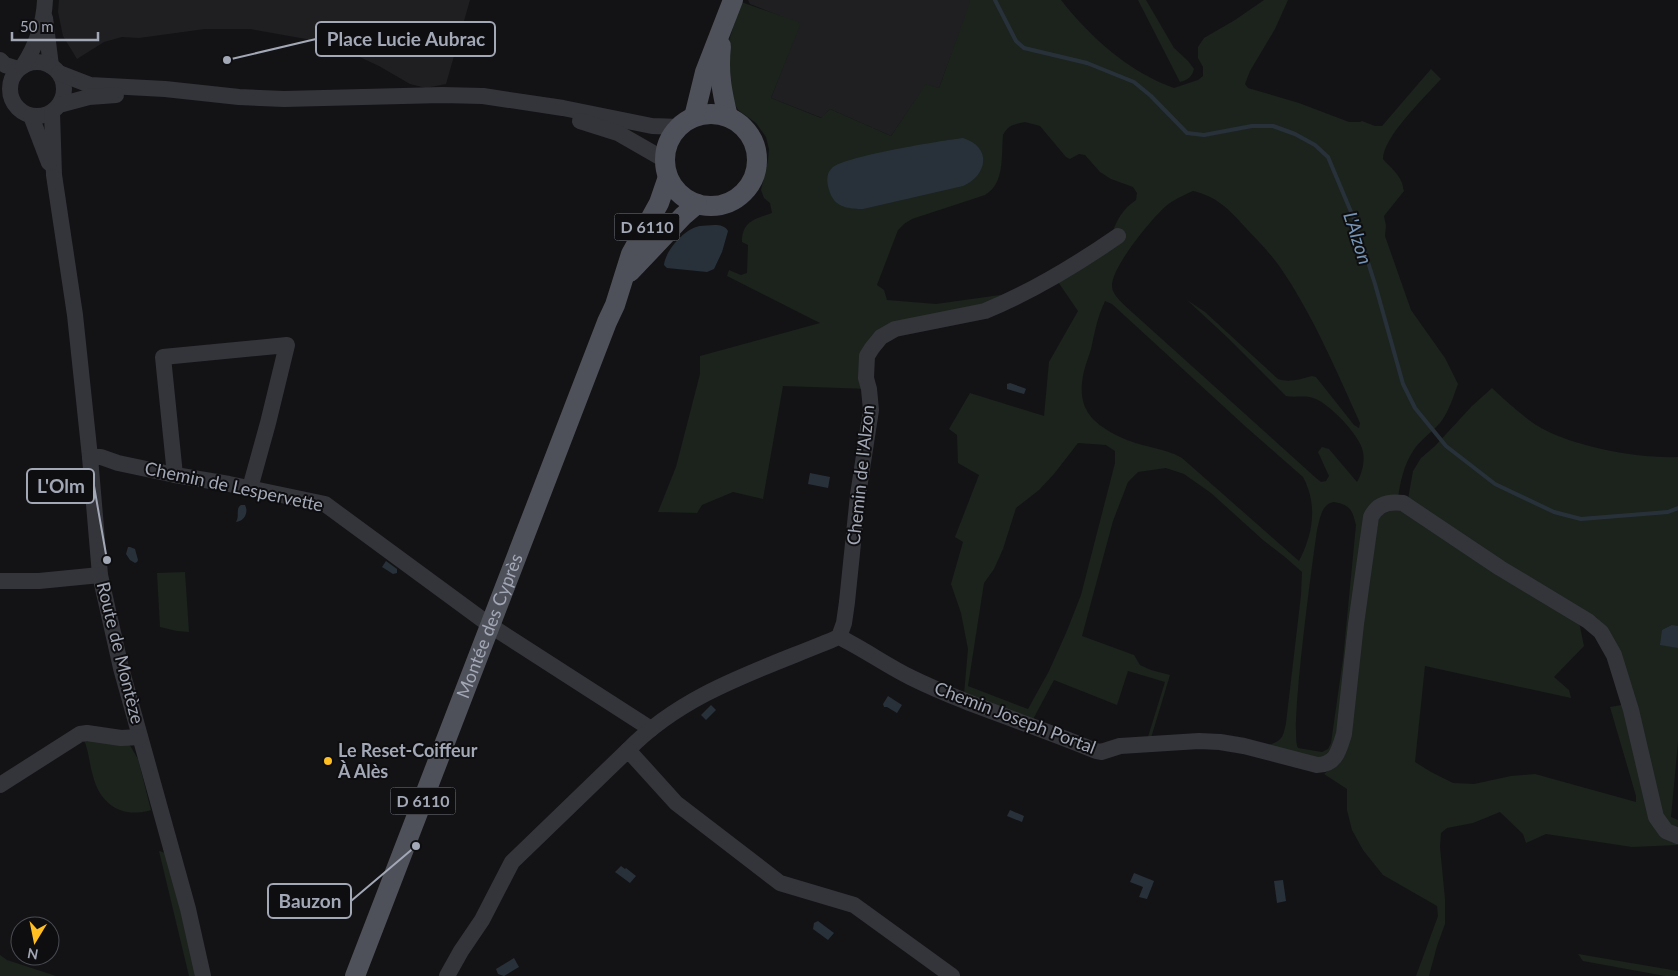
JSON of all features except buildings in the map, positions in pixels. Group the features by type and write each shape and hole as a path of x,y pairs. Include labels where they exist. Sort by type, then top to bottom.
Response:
{"main road":[{"path":"687,122 733,0"},
{"path":"725,19 719,64 721,91 728,117"},
{"path":"705,114 717,114 728,117 748,133 755,145 757,158 756,172 743,193 734,200 710,206 697,204 685,198 675,189 667,168 667,148 672,136 687,122 705,114"},
{"name":"Montée des Cyprès","path":"355,976 625,277 631,254 659,203 667,168"},
{"name":"Montée des Cyprès","path":"625,277 683,216 697,204"}],"street":[{"path":"45,8 33,50 12,68 11,97 15,106 31,116 38,117 89,97 130,94 282,109 415,103 500,106 562,115 618,133 667,168"},
{"path":"45,8 55,69 63,81 64,89 63,98 55,109"},
{"path":"12,68 37,62 90,85 165,89 239,97 284,99 416,95 483,96 563,108 652,126 687,122"},
{"name":"Route de Montèze","path":"55,109 54,175 75,315 100,575 121,668 188,909 202,976"},
{"name":"Route de Montèze","path":"31,116 54,175"},
{"name":"Chemin de l'Alzon","path":"839,637 844,623 847,602 858,495 871,410 865,369 867,356 872,348 881,337 895,329 998,306 1030,290 1118,236"},
{"path":"175,475 163,357 287,345 250,488"},
{"name":"Chemin de Lespervette","path":"90,457 101,457 118,463 175,475 325,504 491,626"},
{"name":"Chemin Joseph Portal","path":"839,637 912,678 998,714 1096,751 1101,752 1120,746 1199,741 1220,742 1244,746 1317,765 1324,765 1334,760 1344,734 1356,624 1371,517 1375,509 1386,503 1403,502 1500,568 1588,621 1601,632 1614,655 1631,710 1656,817 1666,831 1678,836"},
{"path":"0,581 47,580 100,575"},
{"path":"491,626 651,729"},
{"path":"447,976 461,950 482,920 512,862 651,729 704,694 839,637"},
{"path":"0,785 80,734 87,733 121,738 140,737"},
{"path":"628,750 676,803 780,883 854,905 952,976"}],"shaded area":[{"path":"59,0 470,0 446,84 426,88 410,84 379,66 351,53 306,39 250,29 205,29 139,38 122,37 104,42 77,59 63,36 58,12"},
{"path":"748,0 970,0 970,5 939,88 926,85 891,136 830,109 822,118 771,98 800,24 750,4"},
{"path":"970,0 1061,0 1098,40 1126,63 1141,73 1174,88 1198,80 1203,76 1203,67 1198,58 1198,47 1204,38 1264,0 1288,0 1275,29 1250,71 1245,84 1248,88 1299,103 1349,122 1362,121 1375,126 1382,126 1431,69 1441,79 1397,129 1385,150 1383,159 1399,176 1404,191 1384,216 1385,236 1411,310 1445,358 1458,384 1443,419 1419,443 1410,456 1403,474 1398,499 1379,499 1340,736 1323,759 1269,745 1282,737 1286,723 1302,572 1211,493 1184,474 1166,468 1138,472 1128,482 1113,521 1082,636 1134,655 1140,665 1170,675 1151,738 1147,740 1165,682 1128,671 1117,705 1054,680 1030,725 964,694 968,649 961,613 951,584 963,542 955,537 979,475 958,463 957,435 949,429 970,393 1044,416 1049,362 1078,311 1054,276 1030,290 911,325 872,348 869,389 783,386 763,499 733,492 702,505 697,513 658,512 676,467 700,374 700,356 820,323 727,276 729,270 741,275 747,273 748,245 742,242 744,229 751,222 772,213 770,203 764,198 761,190 768,160 769,149 766,137 756,123 738,110 733,101 726,50 741,2 801,23 771,98 821,118 830,109 891,136 926,84 939,88","holes":["1025,122 1040,126 1066,157 1070,159 1079,154 1085,155 1100,172 1111,179 1133,187 1137,193 1136,200 1121,214 1112,233 1024,287 1007,294 936,304 887,300 884,290 877,285 898,230 912,219 985,195 991,190 996,184 1001,169 1003,135 1015,124","1193,191 1209,196 1228,209 1272,257 1292,285 1323,343 1360,423 1359,428 1354,425 1316,377 1312,376 1291,381 1278,379 1205,312 1187,300 1286,396 1313,398 1327,406 1343,421 1356,437 1363,452 1363,467 1357,482 1329,449 1322,447 1318,452 1329,476 1326,481 1321,482 1133,313 1114,293 1112,286 1113,278 1125,256 1152,221 1166,206","1105,301 1112,304 1303,477 1311,498 1312,519 1308,540 1299,561 1182,458 1167,451 1120,437 1100,425 1087,412 1082,394 1082,383 1098,319","1078,443 1106,445 1115,451 1115,463 1081,595 1049,671 1028,709 968,686 984,583 994,569 1003,549 1016,508 1039,490","1334,502 1347,506 1353,515 1356,525 1343,659 1331,743 1328,749 1322,752 1298,748 1296,735 1299,680 1311,574 1317,530 1326,506"]},
{"path":"1138,0 1146,0 1174,48 1194,69 1191,76 1187,79 1180,82"},
{"path":"963,138 979,148 983,161 978,175 963,186 863,209 842,206 832,197 828,186 828,174 832,168 839,164 887,151"},
{"path":"719,225 728,231 722,252 714,269 707,272 667,268 664,265 665,259 672,247 688,231 700,226"},
{"path":"1010,383 1026,389 1024,394 1007,389 1007,384"},
{"path":"1492,388 1536,425 1567,439 1605,450 1644,456 1678,457 1678,742 1671,817 1678,820 1678,845 1632,847 1546,834 1526,843 1523,834 1500,812 1473,823 1447,828 1441,833 1440,847 1445,899 1445,924 1429,976 1416,976 1438,916 1437,906 1383,875 1363,850 1352,830 1347,810 1347,789 1324,774 1330,769 1362,627 1379,516 1398,507 1579,622 1584,646 1554,677 1569,690 1571,698 1425,666 1415,762 1453,783 1474,784 1511,776 1535,774 1636,802 1636,796 1610,707 1633,703 1608,632 1597,618 1537,584 1408,499 1413,471 1421,458"},
{"path":"810,473 830,477 828,488 808,484"},
{"path":"241,505 245,505 246,514 241,520 236,522 238,508"},
{"path":"128,547 135,549 137,562 135,563 130,560 126,554"},
{"path":"386,561 397,569 397,573 393,574 382,567"},
{"path":"185,572 189,632 160,627 157,573"},
{"path":"1672,625 1678,626 1678,648 1660,645 1662,630"},
{"path":"888,696 902,705 897,713 884,707 883,704"},
{"path":"711,705 716,710 706,720 701,715"},
{"path":"83,738 128,742 138,759 151,810 140,812 122,811 107,801 96,786 87,747"},
{"path":"1010,810 1024,816 1022,822 1007,816"},
{"path":"159,851 166,853 192,955 195,976 189,976"},
{"path":"621,866 636,876 630,883 615,872"},
{"path":"1134,873 1154,881 1147,899 1139,897 1143,887 1130,882"},
{"path":"1283,880 1286,901 1277,903 1274,881"},
{"path":"818,921 834,933 828,940 813,929 814,923"},
{"path":"1578,954 1678,971 1678,976 1665,976 1583,961"},
{"path":"0,955 10,961 10,966 25,966 56,976 0,976"},
{"path":"514,958 519,967 504,976 498,974 496,969"}],"waterway":[{"name":"L'Alzon","path":"995,0 1016,41 1024,48 1087,63 1134,82 1151,96 1187,133 1204,135 1252,126 1273,126 1295,134 1315,145 1328,157 1354,219 1375,284 1403,384 1415,408 1446,446 1495,484 1554,512 1581,519 1668,512 1678,508"}],"place":[{"name":"Place Lucie Aubrac","path":"227,60"},
{"name":"L'Olm","path":"107,560"},
{"name":"Le Reset-Coiffeur À Alès","path":"328,761"},
{"name":"Bauzon","path":"416,846"}]}
